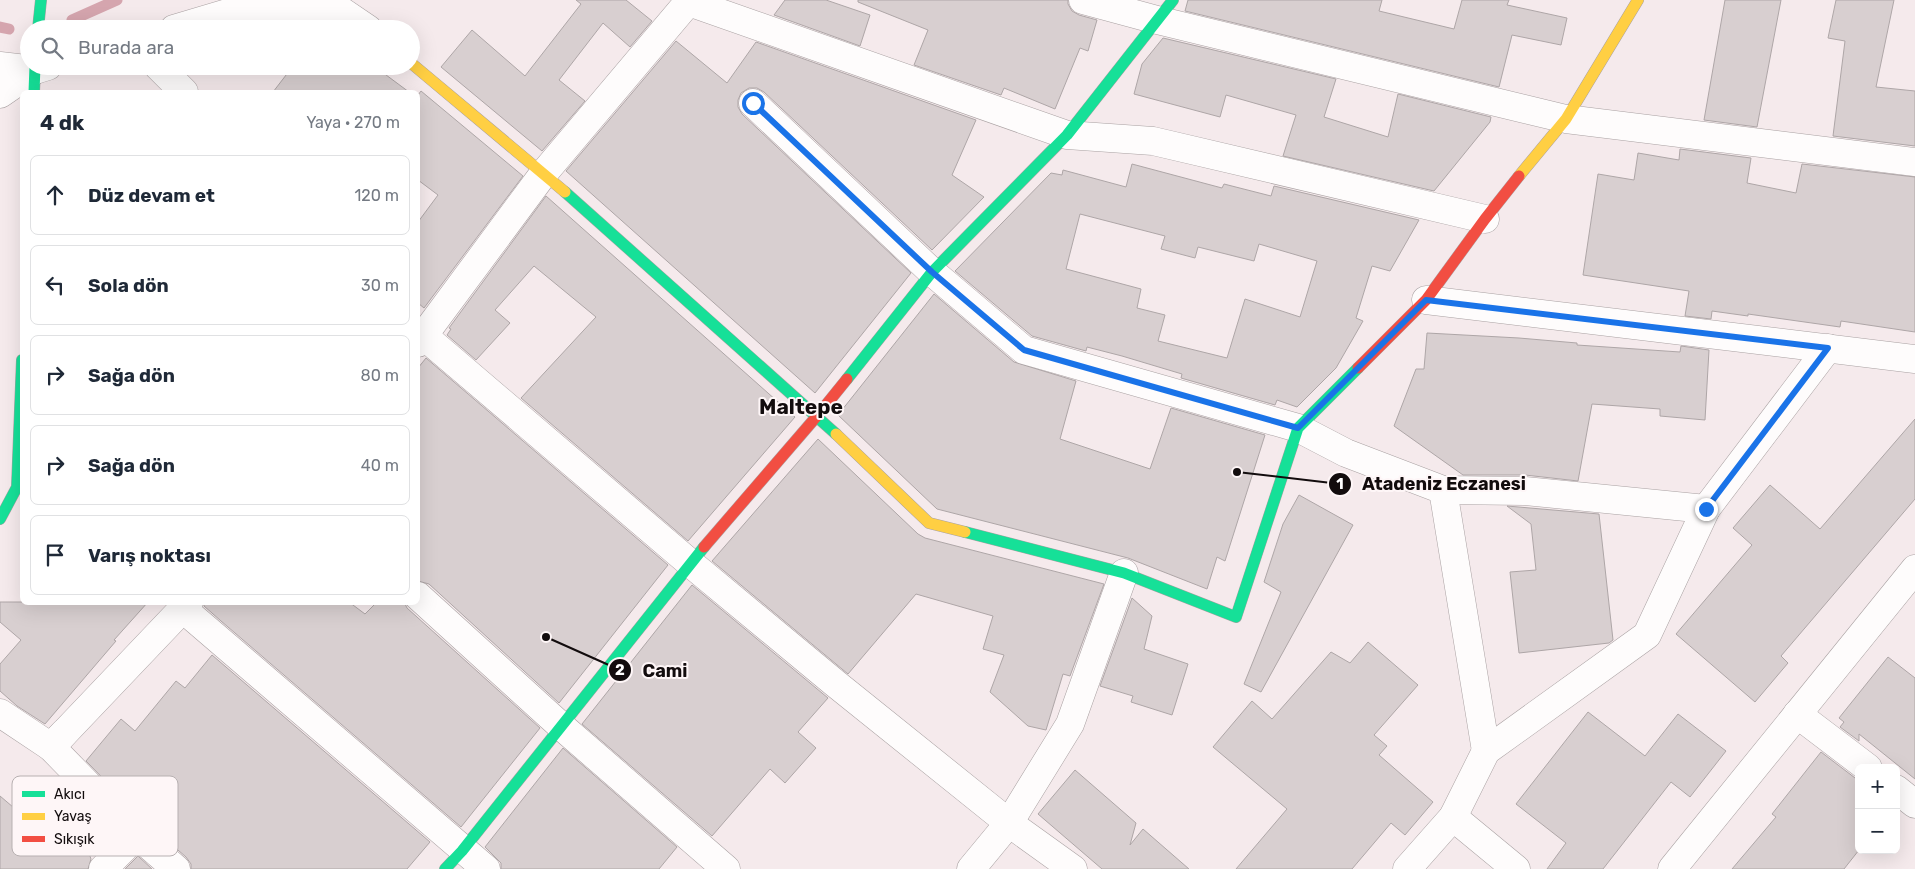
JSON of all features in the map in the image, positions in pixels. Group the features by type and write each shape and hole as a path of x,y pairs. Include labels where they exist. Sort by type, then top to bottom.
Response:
{"street":[{"path":"39,20 41,0"},
{"path":"1083,0 1165,10 1566,119 1915,162"},
{"path":"420,70 544,173 817,416 929,522 1124,573 1236,617 1298,428 1426,300 1485,219 1566,119 1638,0"},
{"path":"420,336 544,173 690,1 1067,135 1153,141 1485,219"},
{"path":"204,20 234,11 334,6 355,20"},
{"path":"454,860 690,563 817,416 932,272 1067,135 1165,10"},
{"path":"0,66 20,70"},
{"path":"0,94 36,75"},
{"path":"167,75 182,90"},
{"path":"753,103 932,272 1024,350 1298,428 1346,453 1443,490 1525,491 1706,509"},
{"path":"1426,300 1915,360"},
{"path":"420,338 690,563 1009,823 1073,869"},
{"path":"1407,869 1453,817 1486,751 1647,635 1706,509 1828,348"},
{"path":"0,519 17,487 20,411"},
{"path":"1443,490 1486,751"},
{"path":"1672,869 1915,569"},
{"path":"971,869 1009,823 1070,724 1124,573"},
{"path":"420,598 561,726 726,869"},
{"path":"51,747 186,605 454,860 486,869"},
{"path":"0,713 51,747 79,776"},
{"path":"1797,714 1863,764"},
{"path":"1900,792 1915,804"},
{"path":"1453,817 1516,869"},
{"path":"103,869 116,856"},
{"path":"161,856 176,869"}],"building":[{"path":"576,0 626,0 652,21 630,47 603,23 559,80 585,101 542,151 441,67 472,30 525,76 581,4"},
{"path":"785,0 826,0 870,15 860,46 774,15"},
{"path":"858,0 1068,0 1072,11 1097,20 1088,51 1080,48 1055,109 1004,88 1001,95 914,65 928,30 858,2"},
{"path":"1188,0 1382,0 1379,11 1454,29 1462,0 1509,0 1507,5 1567,18 1561,45 1512,35 1499,87 1185,11"},
{"path":"1725,0 1781,0 1757,127 1704,120"},
{"path":"1836,0 1894,0 1876,87 1915,91 1915,146 1833,136 1845,41 1828,38"},
{"path":"1163,38 1336,79 1324,117 1388,137 1398,94 1491,117 1490,122 1434,191 1283,156 1296,115 1226,95 1220,117 1134,94 1142,64"},
{"path":"676,41 727,83 756,42 976,120 952,175 984,197 932,250 764,92 757,88 749,88 741,93 738,107 742,114 911,273 815,393 566,171"},
{"path":"286,75 386,75 406,90 275,90"},
{"path":"421,91 523,176 424,308 420,305 420,219 438,195 420,182"},
{"path":"1680,149 1751,158 1747,183 1796,193 1802,164 1915,177 1915,332 1841,321 1840,327 1712,311 1711,319 1685,316 1689,291 1583,275 1598,174 1634,180 1638,153 1679,160"},
{"path":"1132,164 1222,188 1224,184 1271,196 1274,186 1419,220 1390,271 1372,266 1356,318 1363,321 1336,368 1297,407 1277,400 1275,405 1181,378 1182,374 1122,356 1087,347 1086,351 1032,336 955,271 1051,173 1062,175 1063,170 1126,187","holes":["1080,214 1165,236 1161,249 1195,258 1198,247 1254,261 1259,244 1317,261 1300,317 1245,299 1227,358 1158,341 1165,315 1137,308 1141,289 1066,269"]},
{"path":"546,196 795,417 688,541 521,398 596,317 534,266 495,310 510,323 476,360 447,335 451,329 449,328"},
{"path":"934,294 1014,362 1076,381 1060,439 1150,469 1171,408 1265,435 1225,561 1217,557 1207,589 1128,558 937,509 838,415"},
{"path":"1427,333 1519,338 1577,343 1577,345 1680,352 1681,346 1709,350 1705,420 1660,416 1660,409 1592,404 1578,481 1525,475 1463,475 1394,426 1416,369 1424,369"},
{"path":"426,358 668,565 559,703 429,584 420,582 420,366"},
{"path":"1915,419 1915,499 1781,656 1788,663 1755,702 1676,634 1752,545 1733,528 1770,485 1820,529"},
{"path":"818,439 918,534 925,538 1104,584 1070,676 1063,674 1046,730 1028,726 990,692 1004,655 983,649 993,616 916,594 848,674 712,561"},
{"path":"1299,495 1353,525 1261,692 1244,684 1281,592 1264,582 1283,524"},
{"path":"1507,506 1599,514 1613,640 1609,643 1519,653 1510,572 1536,570 1531,524"},
{"path":"692,585 828,698 798,732 816,748 785,783 770,769 712,836 582,724"},
{"path":"1132,598 1152,616 1144,649 1188,664 1172,715 1131,702 1133,696 1100,686"},
{"path":"0,602 20,602 20,605 145,605 45,724 17,706 0,691 0,664 21,640 0,622"},
{"path":"353,605 365,614 374,605 406,605 540,728 461,827 204,606"},
{"path":"1368,642 1418,685 1374,735 1387,746 1379,755 1433,802 1405,835 1391,823 1352,869 1236,869 1287,809 1213,747 1252,701 1272,719 1331,652 1350,663"},
{"path":"212,655 430,842 407,869 191,869 191,864 178,850 178,776 101,776 86,761 121,719 135,731 176,681 185,688"},
{"path":"1888,657 1915,678 1915,779 1900,767 1900,764 1896,764 1859,734 1859,741 1840,727 1844,722 1839,718"},
{"path":"1588,712 1645,756 1678,714 1726,751 1690,797 1671,782 1603,869 1547,869 1566,843 1516,804"},
{"path":"563,748 677,847 659,869 501,869 501,863 485,847"},
{"path":"1821,752 1855,778 1856,854 1844,869 1732,869 1776,817 1772,814"},
{"path":"1075,770 1136,823 1130,845 1143,829 1189,869 1102,869 1038,814"},
{"path":"0,796 12,806 12,856 90,856 88,869 0,869"},
{"path":"138,856 152,869 125,869"}],"waterway":[{"path":"72,20 117,0"},
{"path":"0,27 9,29"}],"traffic: fast":[{"path":"39,20 41,0"},
{"path":"847,379 932,272 1067,135 1173,0"},
{"path":"34,90 35,75"},
{"path":"565,192 836,434"},
{"path":"965,532 1124,573 1236,617 1298,428 1358,368"},
{"path":"0,519 17,487 20,411"},
{"path":"445,869 462,851 704,547"}],"traffic: slow":[{"path":"1519,176 1566,119 1638,0"},
{"path":"420,71 565,192"},
{"path":"836,434 929,523 965,532"}],"traffic: jam":[{"path":"1358,368 1426,300 1519,176"},
{"path":"704,547 847,379"}],"place":[{"name":"Atadeniz Eczanesi","path":"1237,472"},
{"name":"Cami","path":"546,637"}],"district":[{"name":"Maltepe","path":"801,407"}],"route":[{"path":"753,103 932,272 1024,350 1298,428 1426,300 1828,348 1706,509"}]}
